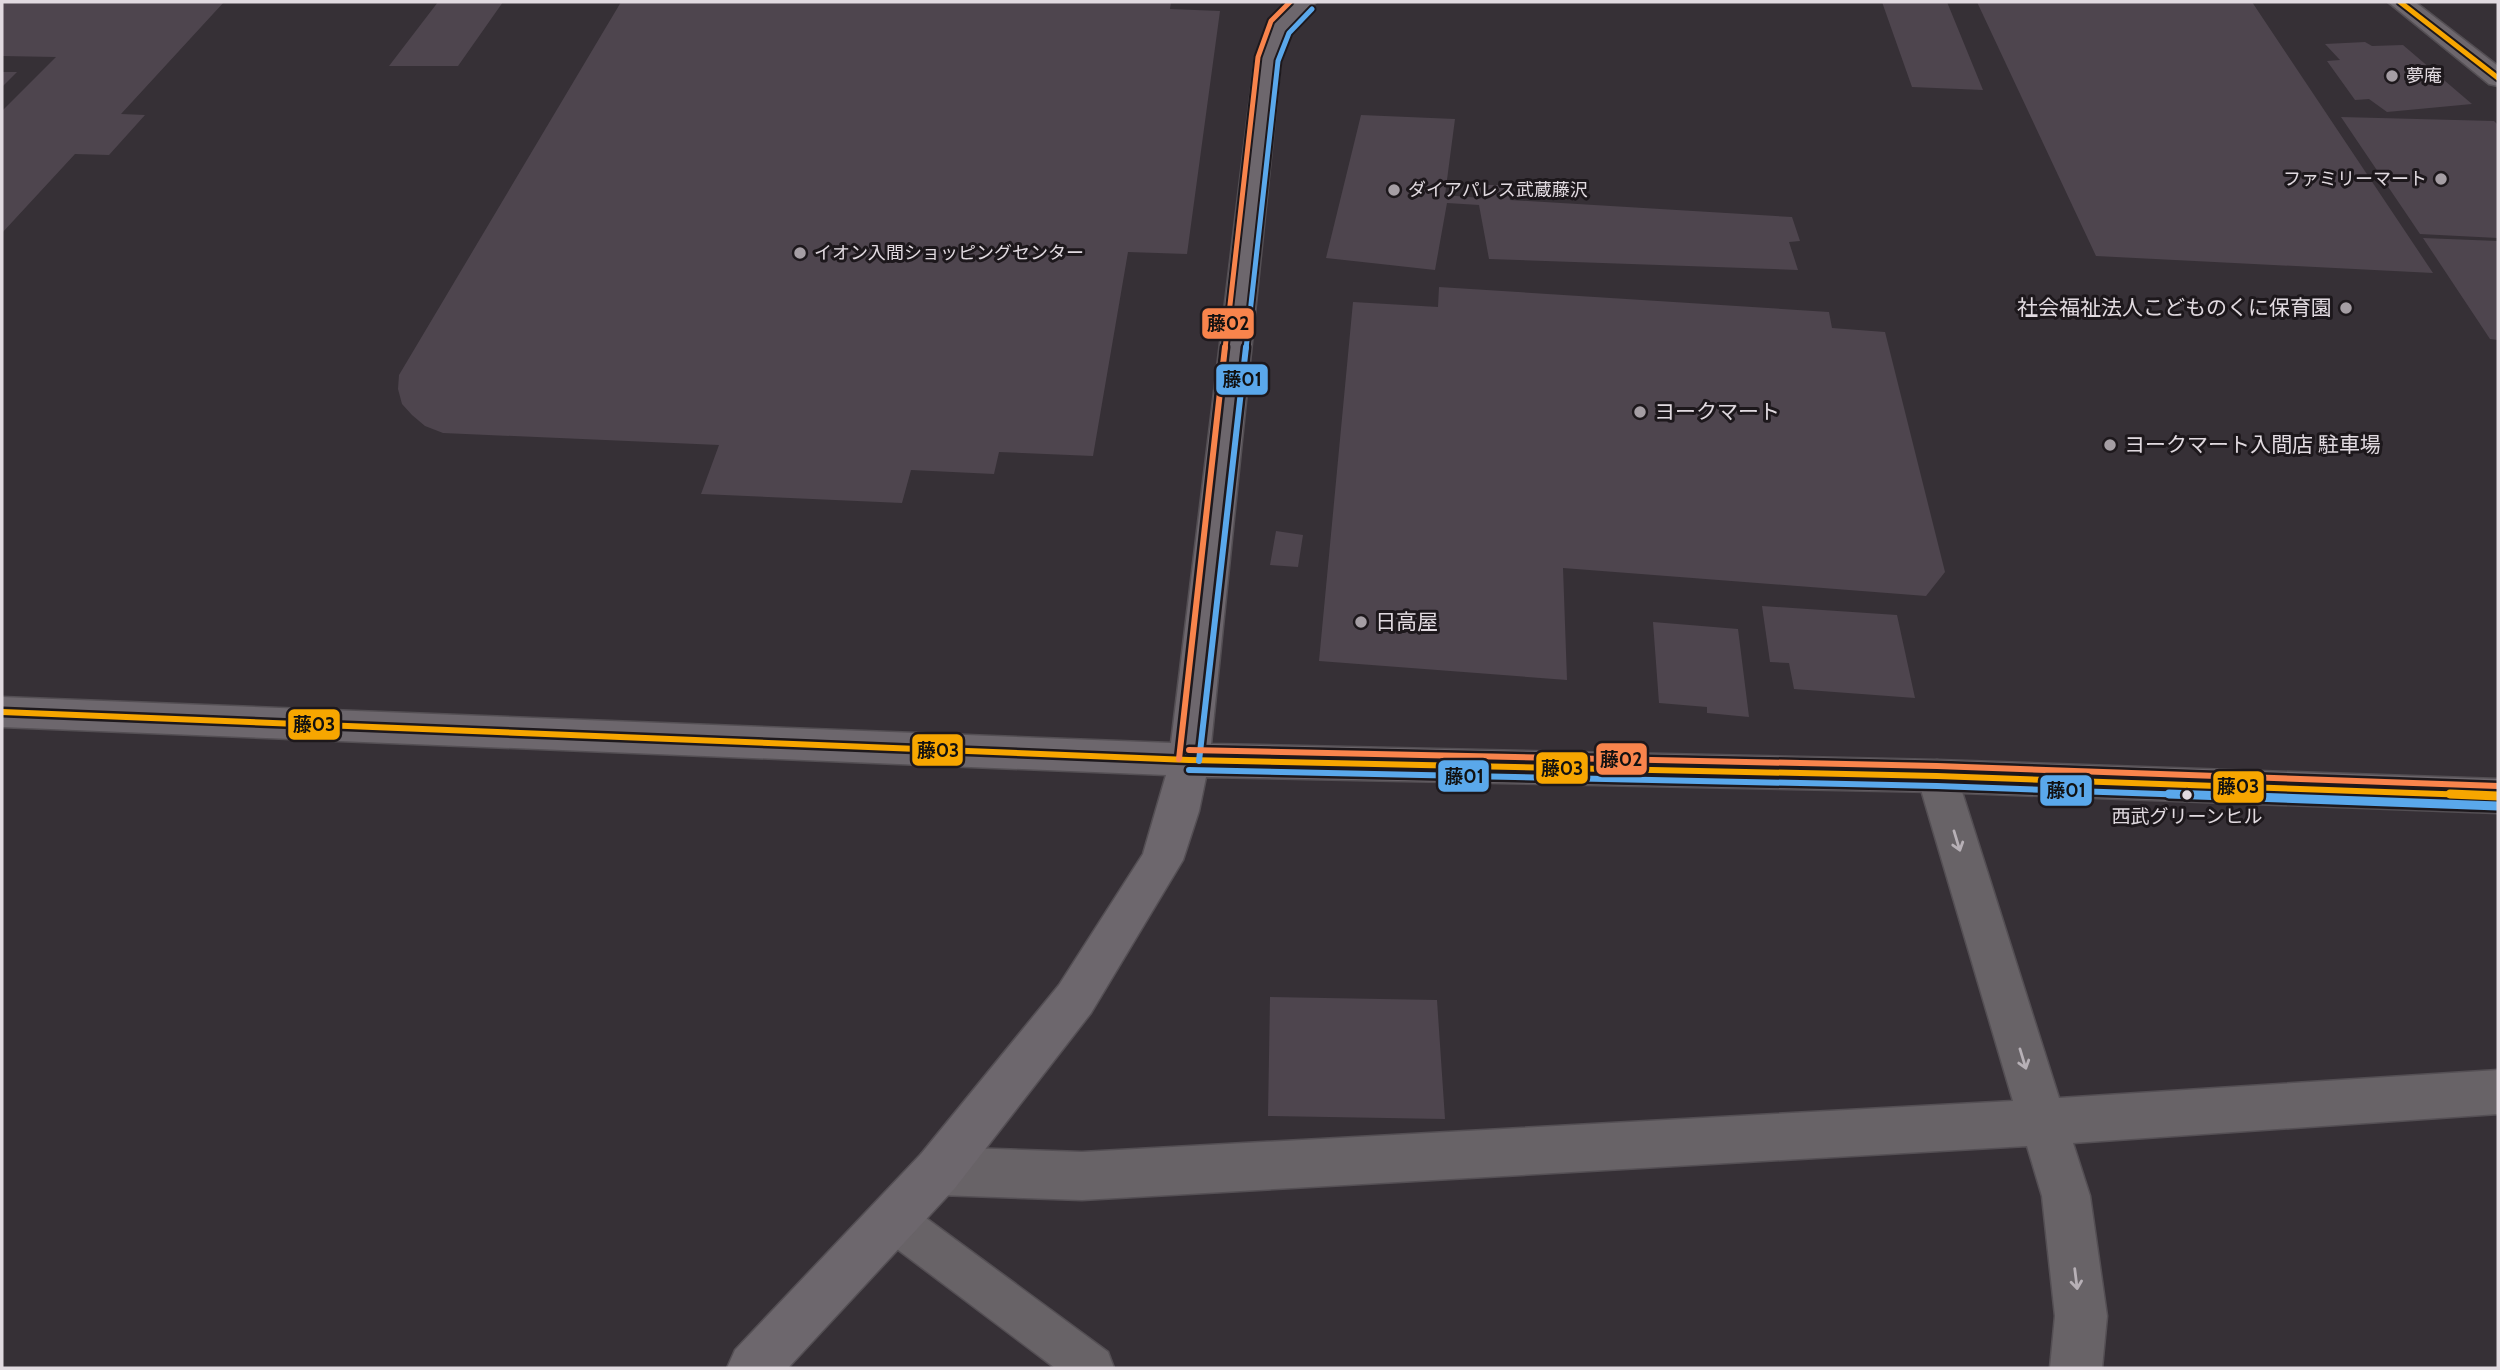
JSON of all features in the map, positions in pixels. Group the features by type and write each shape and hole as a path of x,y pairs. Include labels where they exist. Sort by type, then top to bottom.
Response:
{"street":[{"path":"2400,2 2498,78"},
{"path":"753,1368 938,1171 1074,999 1162,860 1178,811 1189,760 1268,58 1280,27 1298,4"},
{"path":"2454,44 2498,46"},
{"path":"2,712 1189,760 1937,776 2498,796"},
{"path":"1937,776 2066,1196 2081,1316 2076,1368"},
{"path":"938,1171 1082,1176 2043,1122 2498,1092"}],"lane":[{"path":"892,1219 1092,1368"}],"building":[{"path":"2,2 224,2 121,114 145,115 109,155 75,154 2,233 2,111 56,57 2,56"},
{"path":"438,2 503,2 458,66 389,66"},
{"name":"イオン入間ショッピングセンター","path":"621,2 1171,2 1170,9 1220,11 1187,254 1128,252 1093,456 999,452 994,474 911,470 902,503 701,494 719,445 443,433 425,426 412,415 402,404 398,389 399,375"},
{"path":"1882,2 1947,2 1983,90 1912,87"},
{"path":"1977,2 2252,2 2433,273 2096,256"},
{"path":"2365,42 2372,46 2403,45 2472,104 2387,112 2369,99 2355,100 2327,61 2340,60 2325,44"},
{"path":"2,72 17,72 2,87"},
{"name":"ダイアパレス武蔵藤沢","path":"1361,115 1455,119 1445,195 1480,198 1479,185 1507,185 1510,200 1792,217 1800,241 1789,242 1798,270 1489,259 1479,205 1447,203 1435,270 1326,258"},
{"name":"ファミリーマート","path":"2341,117 2494,121 2498,125 2498,238 2420,234"},
{"path":"2423,238 2498,241 2498,340 2490,339"},
{"path":"1439,287 1829,312 1832,328 1885,332 1945,572 1926,596 1563,568 1567,680 1319,661 1353,302 1438,307"},
{"path":"1276,531 1303,535 1298,567 1270,565"},
{"path":"1762,606 1897,615 1915,698 1794,689 1789,663 1770,662"},
{"path":"1653,622 1738,629 1749,717 1707,713 1707,707 1659,703"},
{"path":"1270,997 1437,1000 1445,1119 1268,1116"}],"transit line":[{"name":"藤02","path":"1179,759 1258,57 1271,21 1290,2"},
{"name":"藤03","path":"2400,2 2498,78"},
{"name":"藤01","path":"1199,761 1278,61 1289,33 1312,9"},
{"name":"藤03","path":"2,712 1189,760 1937,776 2498,796"},
{"name":"藤02","path":"1189,750 1937,766 2498,786"},
{"name":"藤01","path":"1189,770 1937,786 2498,806"}],"place":[{"name":"夢庵","path":"2392,76"},
{"name":"ファミリーマート","path":"2441,179"},
{"name":"ダイアパレス武蔵藤沢","path":"1394,190"},
{"name":"イオン入間ショッピングセンター","path":"800,253"},
{"name":"社会福祉法人こどものくに保育園","path":"2346,308"},
{"name":"ヨークマート","path":"1640,412"},
{"name":"ヨークマート入間店 駐車場","path":"2110,445"},
{"name":"日高屋","path":"1361,622"},
{"name":"西武グリーンヒル","path":"2187,795"}]}
